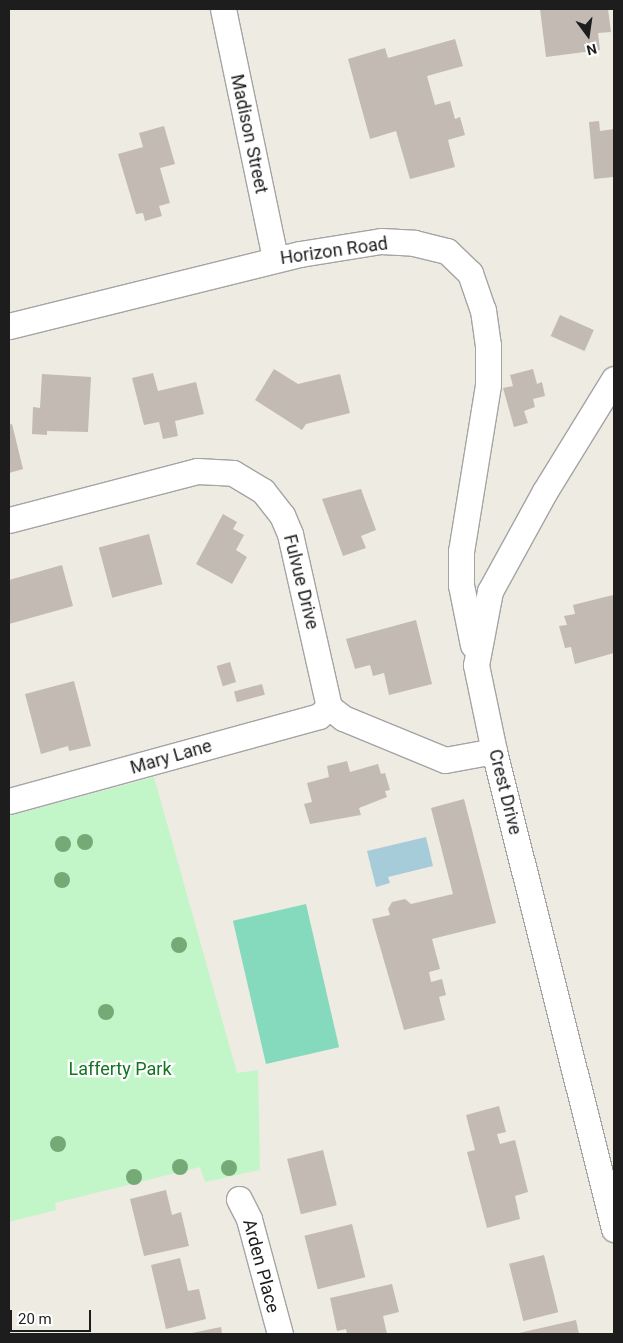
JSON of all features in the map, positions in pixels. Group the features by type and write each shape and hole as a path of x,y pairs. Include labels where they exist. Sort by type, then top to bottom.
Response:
{"street":[{"name":"Madison Street","path":"223,9 276,258"},
{"name":"Horizon Road","path":"9,326 276,258 381,241 414,243 447,251 470,273 483,310 488,375 461,551 462,585 476,665"},
{"name":"Crest Drive","path":"614,379 545,491 490,591 476,665 494,751 614,1229"},
{"name":"Fulvue Drive","path":"9,520 197,471 233,473 248,480 273,502 290,534 329,707"},
{"path":"329,707 343,718 445,760 494,751"},
{"name":"Mary Lane","path":"9,801 319,716 329,707"},
{"name":"Arden Place","path":"239,1199 249,1219 280,1334"}],"green space":[{"name":"Lafferty Park","path":"154,777 237,1073 258,1070 260,1170 205,1182 200,1167 55,1203 56,1210 9,1222 9,816"},
{"path":"306,904 339,1047 266,1064 233,921"}],"water":[{"path":"426,837 433,866 388,877 390,883 376,887 367,851"}],"building":[{"path":"540,9 608,9 611,32 598,33 600,50 546,57"},
{"path":"455,39 463,66 427,76 435,105 450,101 455,119 460,117 465,135 448,140 455,167 410,179 396,131 370,139 348,59 385,48 388,58"},
{"path":"599,121 600,131 614,129 614,171 613,177 594,179 589,122"},
{"path":"164,126 175,164 160,168 170,203 159,206 162,216 145,221 143,213 136,214 118,154 143,147 139,133"},
{"path":"560,315 594,330 584,351 551,336"},
{"path":"274,369 298,384 340,374 350,413 306,424 302,430 255,400"},
{"path":"533,369 537,384 542,382 545,396 533,399 535,407 524,411 528,423 514,427 503,388 513,386 510,375"},
{"path":"153,373 158,391 196,382 204,414 175,421 178,436 163,439 159,422 144,425 132,378"},
{"path":"42,374 91,377 88,432 47,431 47,435 32,434 33,407 40,408"},
{"path":"12,424 23,469 9,473 9,425"},
{"path":"361,489 376,530 361,536 366,548 343,556 322,499"},
{"path":"223,514 237,522 233,529 244,535 236,550 247,557 232,584 196,564"},
{"path":"149,534 162,584 112,598 99,547"},
{"path":"62,565 73,606 9,624 9,580"},
{"path":"613,595 614,653 575,664 571,647 565,648 559,626 567,625 564,616 575,614 573,605"},
{"path":"416,620 432,684 389,695 384,673 373,676 370,665 355,669 346,639"},
{"path":"230,662 236,682 223,686 217,666"},
{"path":"74,681 91,746 69,751 68,746 41,754 25,694"},
{"path":"262,684 265,695 237,702 234,692"},
{"path":"347,761 350,772 378,764 381,774 385,773 390,790 385,791 387,797 359,808 361,815 310,824 304,804 312,802 307,783 329,777 327,766"},
{"path":"464,799 496,923 432,939 440,969 429,972 431,982 442,979 446,995 439,997 445,1020 404,1030 372,919 390,915 388,909 392,902 405,899 411,904 453,894 431,808"},
{"path":"499,1106 506,1132 497,1134 500,1144 515,1140 528,1192 515,1196 520,1219 487,1228 467,1152 475,1150 466,1115"},
{"path":"323,1150 337,1205 301,1214 287,1159"},
{"path":"166,1190 172,1215 181,1212 189,1246 144,1256 130,1199"},
{"path":"352,1224 365,1277 318,1289 304,1236"},
{"path":"544,1255 558,1312 523,1321 509,1264"},
{"path":"180,1258 188,1291 199,1289 206,1319 166,1329 151,1265"},
{"path":"392,1284 399,1312 383,1316 387,1334 347,1334 346,1329 337,1331 330,1298"},
{"path":"576,1320 579,1334 519,1334 519,1333"},
{"path":"221,1327 222,1334 192,1334 192,1333"}]}
